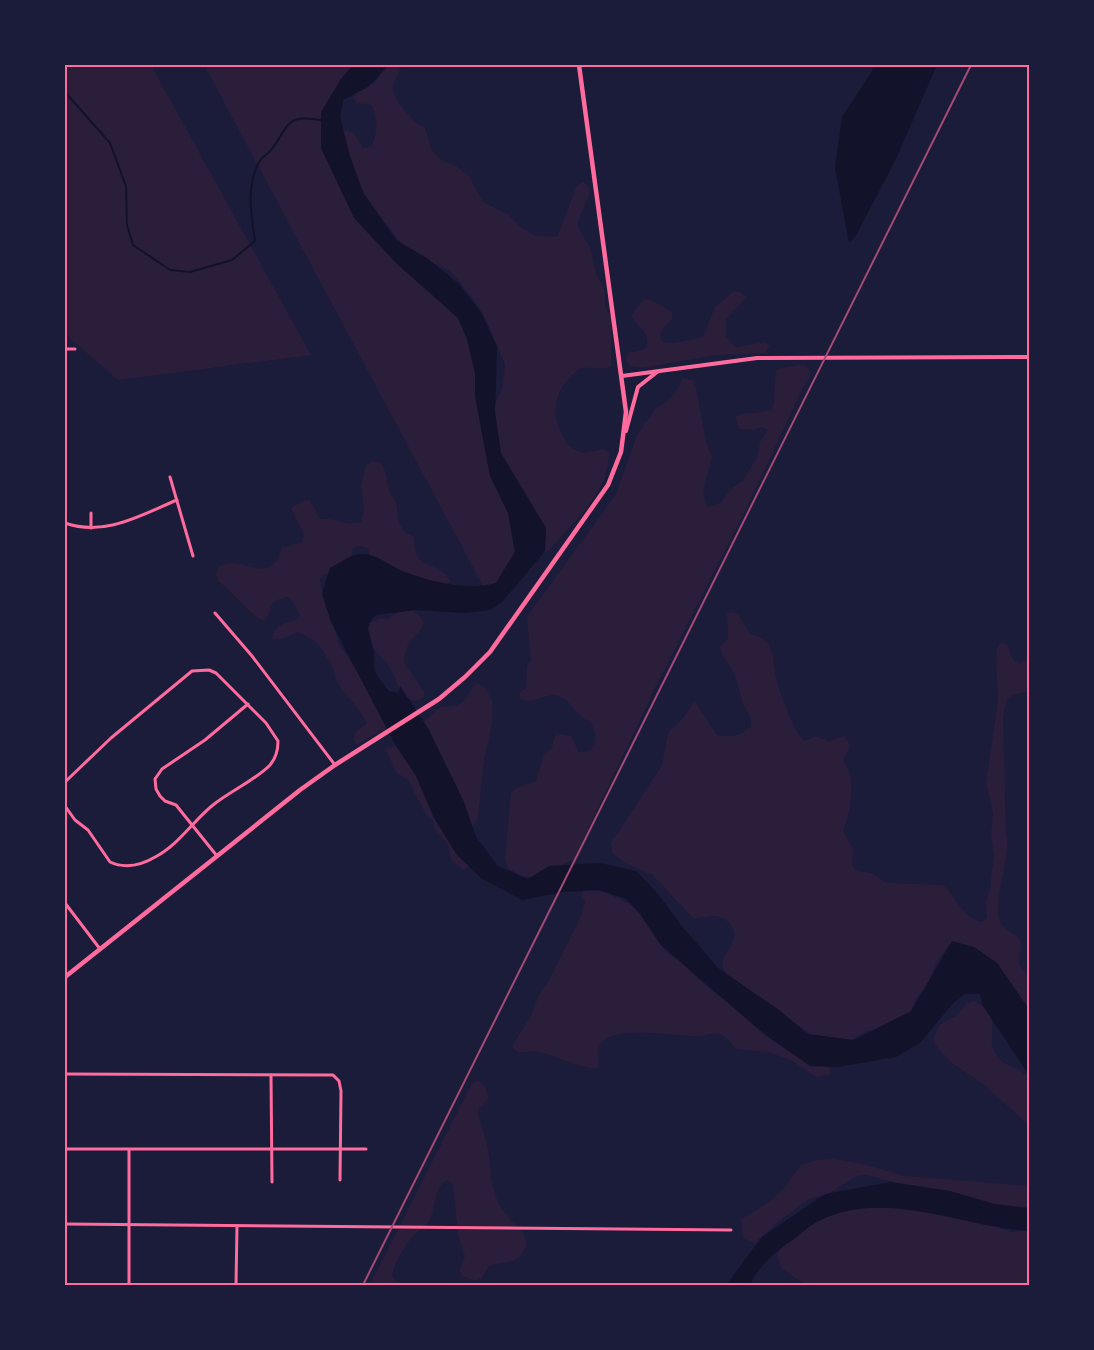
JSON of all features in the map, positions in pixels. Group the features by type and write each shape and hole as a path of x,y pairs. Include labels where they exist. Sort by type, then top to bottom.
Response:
{"main road":[{"path":"65,977 335,764 378,738 454,687 490,652 604,493 616,470 626,431 626,412 579,65"}],"street":[{"path":"65,349 75,349"},
{"path":"622,376 726,361 766,358 1029,357"},
{"path":"626,431 638,387 648,377 660,370"},
{"path":"170,477 193,556"},
{"path":"65,523 91,528 121,523 177,500"},
{"path":"91,513 91,528"},
{"path":"215,613 252,656 335,764"},
{"path":"65,782 111,738 192,671 209,670 216,673 273,731 278,741 275,758 265,770 231,791 157,856 126,867 117,866 110,862 88,830 75,820 65,806"},
{"path":"218,856 176,805 165,801 160,796 156,789 155,779 162,769 205,740 248,704"},
{"path":"65,903 100,949"},
{"path":"65,1074 333,1075 339,1082 341,1106 340,1180"},
{"path":"271,1074 272,1182"},
{"path":"65,1149 366,1149"},
{"path":"129,1150 129,1285"},
{"path":"65,1224 186,1223 237,1226 732,1230"},
{"path":"236,1285 237,1226"}],"shaded area":[{"path":"65,65 151,65 311,355 118,380 65,334"},
{"path":"204,65 353,65 341,79 321,148 432,293 458,318 467,339 475,373 475,396 490,476 508,513 515,552 496,583 483,586"},
{"path":"353,65 389,65 368,87 343,100 340,117 350,156 363,192 396,240 427,258 459,284 482,314 497,347 495,412 501,453 546,528 545,551 502,602 490,610 465,613 416,610 376,615 371,620 368,629 374,652 374,667 377,676 389,691 399,693 400,686 429,730 464,802 476,837 498,866 528,879 549,866 600,863 636,871 659,895 680,924 718,968 779,1010 808,1034 854,1040 911,1011 952,941 974,947 997,963 1029,1009 1029,1075 983,1006 980,994 965,994 954,1002 920,1043 896,1057 837,1067 810,1066 764,1034 660,944 640,914 626,899 599,890 563,892 522,900 481,878 457,855 434,818 415,774 396,746 331,622 322,594 330,568 354,555 368,555 381,559 399,569 427,579 462,586 474,586 496,583 515,552 508,513 490,476 475,396 475,373 467,339 458,318 396,263 354,218 321,148 321,112 341,79"},
{"path":"385,65 402,65 392,88 398,102 412,119 425,128 431,149 441,160 456,166 469,176 483,202 508,214 520,226 534,235 557,237 577,185 584,182 589,188 589,196 578,221 578,228 590,247 596,273 605,292 605,306 611,317 611,366 607,368 584,368 577,371 564,384 559,393 556,410 559,428 569,446 583,453 604,449 610,453 604,480 593,500 548,551 541,553 546,540 545,526 531,511 499,450 494,405 503,386 505,364 485,318 474,300 454,275 445,268 425,260 400,242 353,179 343,130 353,134 363,148 371,147 376,131 374,110 372,105 357,103 353,98 356,92 376,82"},
{"path":"876,65 937,65 895,161 855,237 849,243 835,168 842,117"},
{"path":"733,292 740,292 746,297 726,320 726,337 736,347 765,342 770,346 765,353 716,355 643,368 630,366 626,360 627,353 642,350 647,346 645,333 632,317 634,310 645,299 653,301 672,312 672,319 662,329 660,336 663,342 674,343 703,337 715,307"},
{"path":"799,365 806,366 810,372 809,379 804,385 748,505 655,688 574,859 537,878 521,876 508,868 505,860 511,793 516,788 536,781 544,754 551,750 556,733 572,736 578,752 590,750 595,743 595,733 590,722 585,720 568,702 559,696 551,695 531,700 520,699 520,692 526,688 527,667 531,661 527,617 616,494 637,435 656,408 668,401 678,389 682,379 693,380 696,387 706,443 712,456 704,488 705,501 708,507 721,503 730,490 742,481 757,458 760,442 768,430 763,427 753,430 739,429 735,416 772,410 777,369"},
{"path":"372,462 380,462 384,469 400,524 404,531 413,536 416,553 423,562 442,572 450,581 446,586 371,564 368,548 360,546 353,548 351,559 338,573 324,574 320,580 339,644 357,671 387,728 356,745 353,739 356,732 367,723 342,690 323,650 314,641 297,632 285,638 271,640 279,626 295,621 300,616 293,602 288,597 274,601 265,621 254,615 218,581 216,574 218,567 227,564 262,569 270,567 277,560 282,548 302,542 304,535 291,508 303,501 310,500 320,519 350,523 361,522 364,509 361,486 366,465"},
{"path":"413,610 424,621 422,628 408,647 404,663 425,693 422,699 414,701 401,695 390,668 371,646 367,634 367,624 381,618 387,620 399,611"},
{"path":"734,612 739,616 750,633 764,640 769,645 773,655 776,678 782,698 791,720 801,737 805,741 816,736 829,741 844,736 850,746 844,760 850,774 851,795 849,811 843,830 853,850 852,866 858,871 872,873 886,883 943,885 969,916 982,922 987,918 986,903 994,855 991,835 993,813 986,783 998,701 997,649 1000,643 1007,644 1013,660 1019,663 1029,659 1029,691 1012,695 1007,700 1003,716 1007,842 998,908 999,919 1003,926 1021,941 1019,965 1029,975 1029,1033 971,948 958,943 951,944 936,963 930,984 919,994 907,1019 874,1030 868,1030 850,1041 822,1042 729,978 722,961 735,936 729,922 717,916 693,918 652,875 624,862 612,852 611,843 662,765 668,733 683,718 695,701 717,735 735,735 744,732 751,726 751,718 743,704 735,674 721,652 720,646 728,639 727,613"},
{"path":"476,684 484,686 492,700 492,724 484,760 478,818 470,830 469,866 463,870 451,860 448,845 435,829 433,821 424,811 408,780 396,772 385,748 400,745 440,707 454,706 463,702"},
{"path":"583,888 607,893 633,905 660,938 665,951 681,962 720,997 811,1061 830,1068 831,1074 816,1077 791,1060 767,1052 737,1049 720,1034 697,1036 634,1033 611,1036 603,1041 599,1047 597,1069 540,1052 517,1052 512,1046 531,1016 538,997 550,979 582,914 585,902 582,895"},
{"path":"973,1001 983,1006 992,1018 992,1040 996,1055 1002,1062 1029,1077 1029,1125 983,1084 952,1063 935,1045 934,1038 939,1025 957,1015 966,1004"},
{"path":"478,1081 484,1085 489,1098 478,1110 487,1144 495,1193 504,1211 525,1236 525,1249 514,1260 489,1266 482,1278 475,1281 461,1276 460,1269 465,1256 458,1236 453,1184 447,1180 439,1188 429,1221 412,1237 398,1260 392,1275 398,1285 370,1285 472,1083"},
{"path":"833,1159 863,1164 905,1176 1029,1186 1029,1217 866,1175 857,1176 828,1194 809,1199 777,1223 755,1243 743,1238 741,1219 763,1206 782,1191 801,1165 817,1160"},
{"path":"891,1182 950,1191 995,1204 1029,1208 1029,1231 897,1209 870,1208 844,1212 819,1221 781,1248 763,1265 750,1285 726,1285 762,1237 825,1194"},
{"path":"880,1199 984,1222 1011,1232 1029,1230 1029,1285 806,1285 782,1269 777,1256 795,1232 821,1217"}],"waterway":[{"path":"65,92 110,143 126,186 127,225 133,245 170,270 190,272 232,260 255,241 251,211 251,191 252,181 259,162 271,151 290,123 301,118 321,120"}],"railway":[{"path":"363,1285 971,65"}]}
